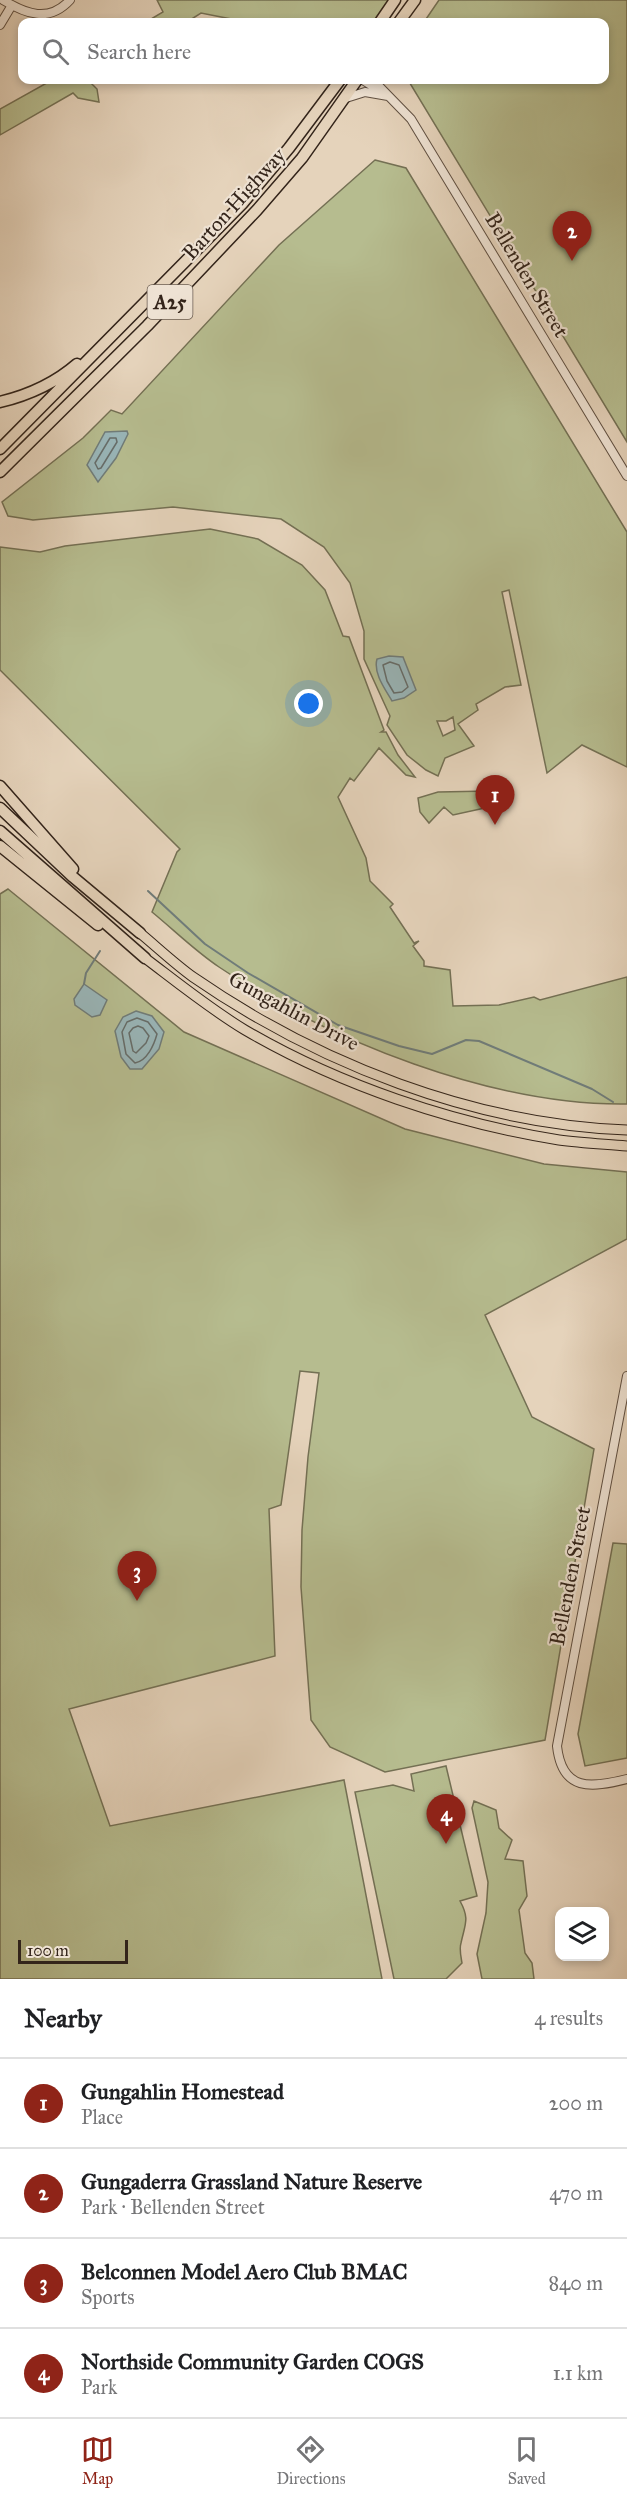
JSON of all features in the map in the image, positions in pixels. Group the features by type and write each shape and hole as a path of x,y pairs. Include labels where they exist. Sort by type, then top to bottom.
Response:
{"highway":[{"path":"383,18 395,0"},
{"path":"402,18 415,0"},
{"name":"Barton Highway","path":"0,449 242,204 289,148 337,84"},
{"path":"331,92 341,84"},
{"name":"Barton Highway","path":"0,472 147,326 257,210 302,158 354,84"},
{"path":"0,402 33,392 66,373 171,277"},
{"path":"0,786 52,847 117,914"},
{"name":"Gungahlin Drive","path":"0,808 56,862 140,933"},
{"name":"Gungahlin Drive","path":"0,831 145,958"},
{"path":"0,846 84,914 145,958"}],"main road":[{"name":"Gungahlin Drive","path":"140,933 191,975 234,1004 318,1049 380,1076 449,1100 526,1118 627,1130"},
{"name":"Gungahlin Drive","path":"145,958 205,1004 246,1030 381,1094 460,1120 559,1140 627,1146"}],"street":[{"path":"3,0 29,14 46,14 61,8 70,0"},
{"path":"0,25 12,6"},
{"name":"Bellenden Street","path":"369,84 390,97"},
{"name":"Bellenden Street","path":"381,84 415,125 627,476"},
{"path":"342,100 360,93 390,97"},
{"name":"Bellenden Street","path":"627,1376 557,1742 561,1766 571,1779 586,1785 603,1785 627,1779"}],"green space":[{"path":"157,0 389,0 377,18 226,18 201,13 193,18 153,18 163,12"},
{"path":"439,0 627,0 627,442 410,84 609,84 609,18 427,18"},
{"path":"45,84 92,84 97,89 99,102 78,98 73,93 0,135 0,109"},
{"path":"375,160 406,168 627,532 627,767 582,745 547,773 509,590 502,592 521,685 505,687 476,704 478,710 458,724 474,746 445,758 438,776 407,755 387,725 390,716 364,659 364,631 350,583 324,547 281,519 173,507 33,520 8,516 2,502 83,438 111,410 122,414 279,245","holes":["453,717 455,730 443,736 437,721 446,721"]},
{"path":"210,529 258,539 302,565 325,590 343,636 349,637 384,730 381,732 386,732 398,755 415,777 406,775 379,748 354,781 350,778 338,797 366,858 370,881 393,904 390,907 414,943 419,941 413,946 424,961 424,966 450,970 453,1006 499,1005 534,997 540,1000 627,977 627,1104 576,1102 522,1094 468,1081 414,1064 361,1043 310,1020 219,967 152,912 180,849 0,670 0,547 40,552 65,546"},
{"path":"490,791 503,804 453,815 444,807 429,823 420,812 418,798 438,792"},
{"path":"8,889 184,1032 405,1129 544,1164 627,1172 627,1239 485,1315 532,1417 594,1449 545,1740 385,1772 330,1747 311,1720 301,1587 302,1530 308,1457 319,1373 300,1371 281,1505 269,1509 275,1656 69,1709 110,1826 344,1780 382,1979 0,1979 0,894"},
{"path":"613,1543 627,1544 627,1758 585,1766 578,1734"},
{"path":"446,1766 477,1896 460,1901 466,1917 460,1948 462,1963 446,1979 394,1979 355,1792 393,1785 414,1791 411,1774"},
{"path":"474,1801 496,1810 499,1828 512,1840 505,1859 523,1861 527,1896 519,1910 525,1953 532,1963 534,1979 482,1979 477,1954 486,1913 488,1882 472,1808"}],"water":[{"path":"127,431 128,434 116,458 98,482 87,465 105,432"},
{"path":"389,656 403,657 416,690 404,698 392,701 380,681 376,664 377,659"},
{"path":"84,984 107,1000 100,1015 92,1017 75,1005 74,999"},
{"path":"136,1011 152,1016 164,1032 159,1049 142,1069 130,1069 121,1057 115,1031 123,1017"}],"waterway":[{"path":"148,891 205,944 248,973 338,1025 399,1046 432,1054 466,1040 479,1041 592,1089 613,1102"},
{"path":"84,984 86,973 100,951"}],"place":[{"name":"Gungaderra Grassland Nature Reserve","path":"572,261"},
{"name":"Gungahlin Homestead","path":"495,825"},
{"name":"Belconnen Model Aero Club BMAC","path":"137,1601"},
{"name":"Northside Community Garden COGS","path":"446,1844"}]}
